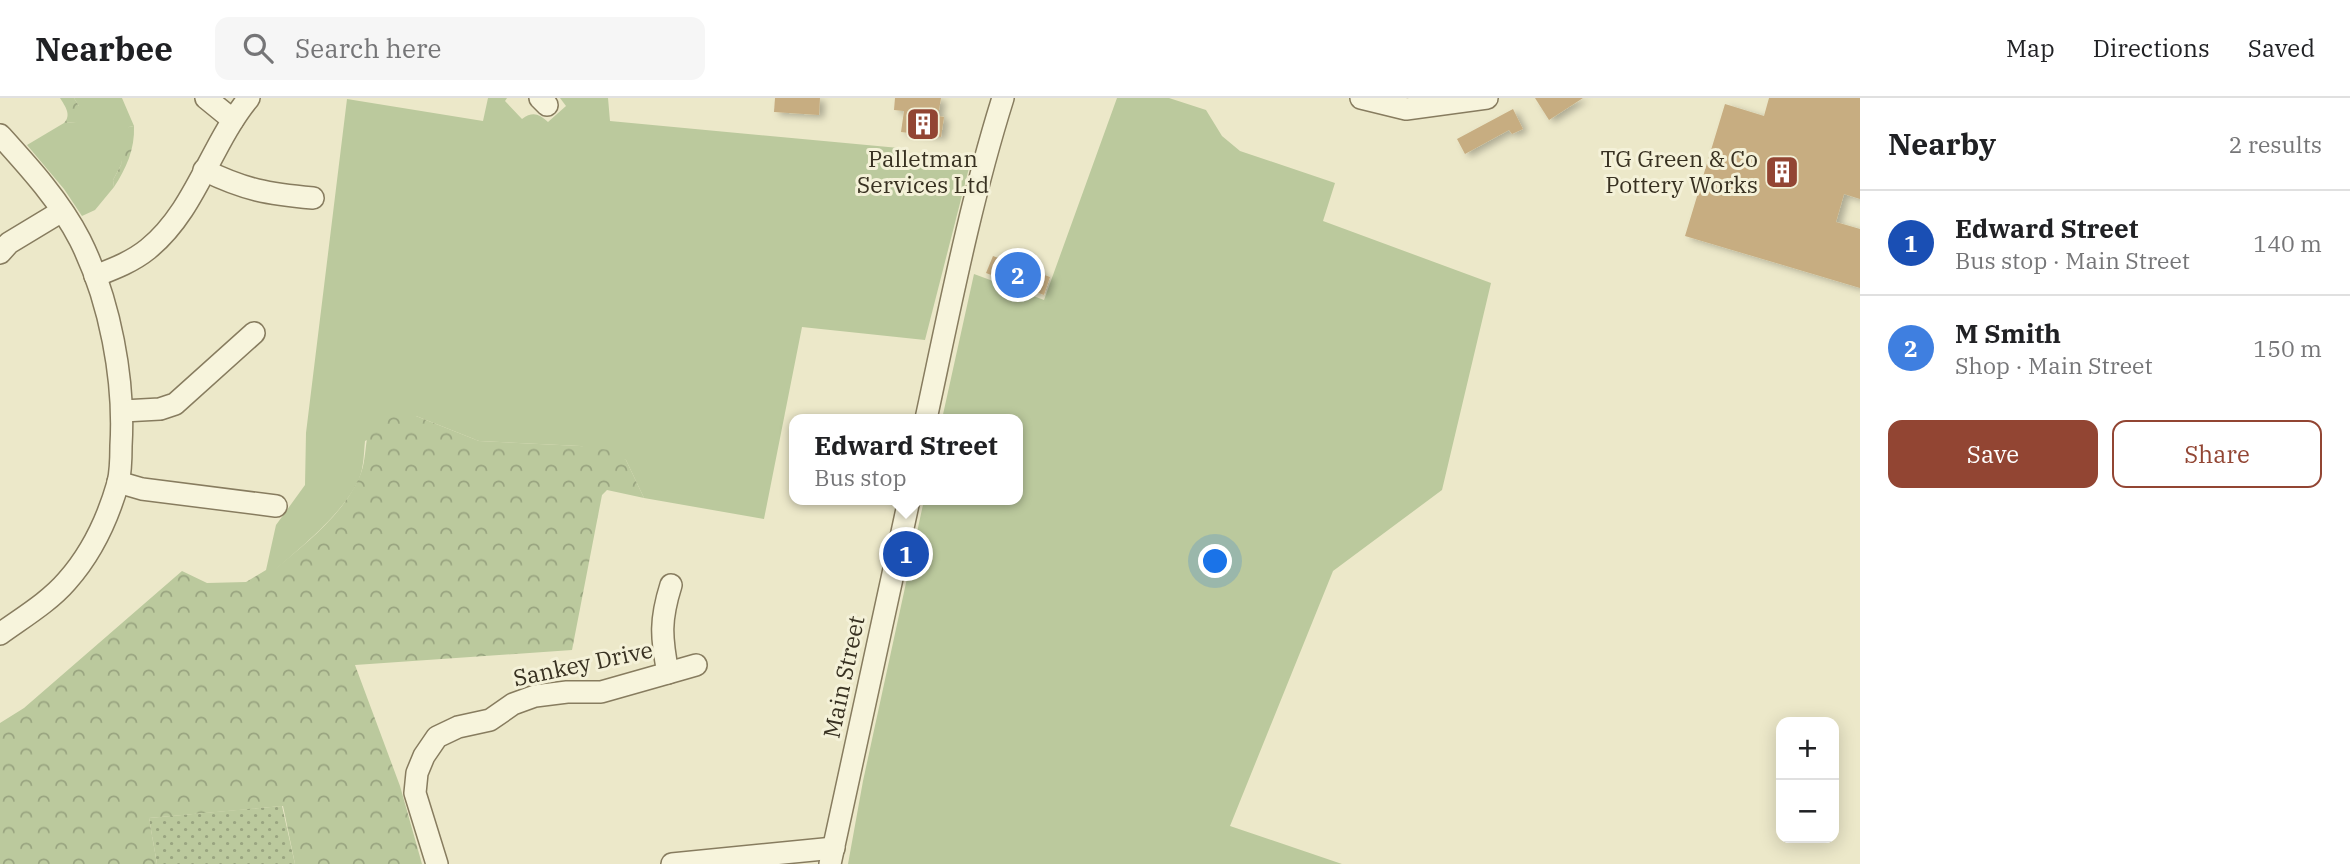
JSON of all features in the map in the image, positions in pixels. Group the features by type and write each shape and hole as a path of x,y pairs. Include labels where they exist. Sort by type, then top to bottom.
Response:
{"street":[{"path":"206,98 233,120"},
{"path":"95,276 127,263 148,249 167,230 182,212 233,120 249,98"},
{"path":"927,414 968,226 1003,98"},
{"path":"1361,98 1406,109 1486,98"},
{"path":"0,135 62,211 80,240 95,276 111,334 123,411 118,482 104,523 66,583 0,634"},
{"path":"204,170 259,192 313,198"},
{"path":"0,253 9,243 62,211"},
{"path":"123,411 160,409 175,404 254,333"},
{"path":"118,482 227,511 276,506"},
{"name":"Main Street","path":"832,856 908,505"},
{"name":"Sankey Drive","path":"437,864 415,793 417,773 424,756 437,737 458,727 490,720 513,704 535,696 601,692 668,673 661,628 671,585"},
{"path":"668,673 696,665"},
{"path":"672,864 832,856"}],"green space":[{"path":"60,98 74,98 79,106 81,119 64,123 68,114"},
{"path":"74,98 122,98 134,126 129,127 121,165 113,180 114,187 95,210 82,216 64,189 27,145 64,123 76,122 79,106"},
{"path":"488,98 507,98 505,101 522,119 536,114 548,122 566,106 560,98 608,98 610,121 899,148 901,162 969,168 925,340 802,327 764,519 644,498 626,460 580,446 479,441 416,416 365,441 362,469 349,496 326,524 298,550 274,571 266,570 276,525 305,485 306,433 347,99 483,121"},
{"path":"1117,98 1169,98 1206,110 1222,136 1240,151 1335,183 1323,221 1491,283 1442,490 1333,571 1230,826 1342,864 848,864 863,781 923,505 1023,505 1023,414 943,414 974,274 1044,300"},
{"path":"134,126 129,158 114,187 113,180 121,165 125,132"},
{"path":"393,412 416,416 479,441 610,450 626,460 644,498 607,490 602,495 572,650 355,665 400,786 422,864 295,864 283,806 149,818 157,864 0,864 0,723 24,708 182,571 207,583 246,582 266,570 274,570 323,527 345,502 363,468 370,425"},
{"path":"282,806 295,864 157,864 149,818"}],"building":[{"path":"775,98 820,98 819,115 774,112"},
{"path":"895,98 941,98 938,116 944,117 941,137 901,132 904,111 894,110"},
{"path":"1535,98 1583,98 1549,120"},
{"name":"TG Green & Co Pottery Works","path":"1769,98 1860,98 1860,199 1844,194 1836,222 1860,229 1860,288 1685,236 1725,104 1764,116"},
{"path":"1513,109 1523,129 1512,134 1509,130 1465,154 1457,139"},
{"path":"993,256 1050,277 1044,295 986,273"}],"place":[{"name":"Palletman Services Ltd","path":"923,124"},
{"name":"TG Green & Co Pottery Works","path":"1782,172"},
{"name":"M Smith","path":"1018,275"},
{"name":"Edward Street","path":"906,554"}]}
